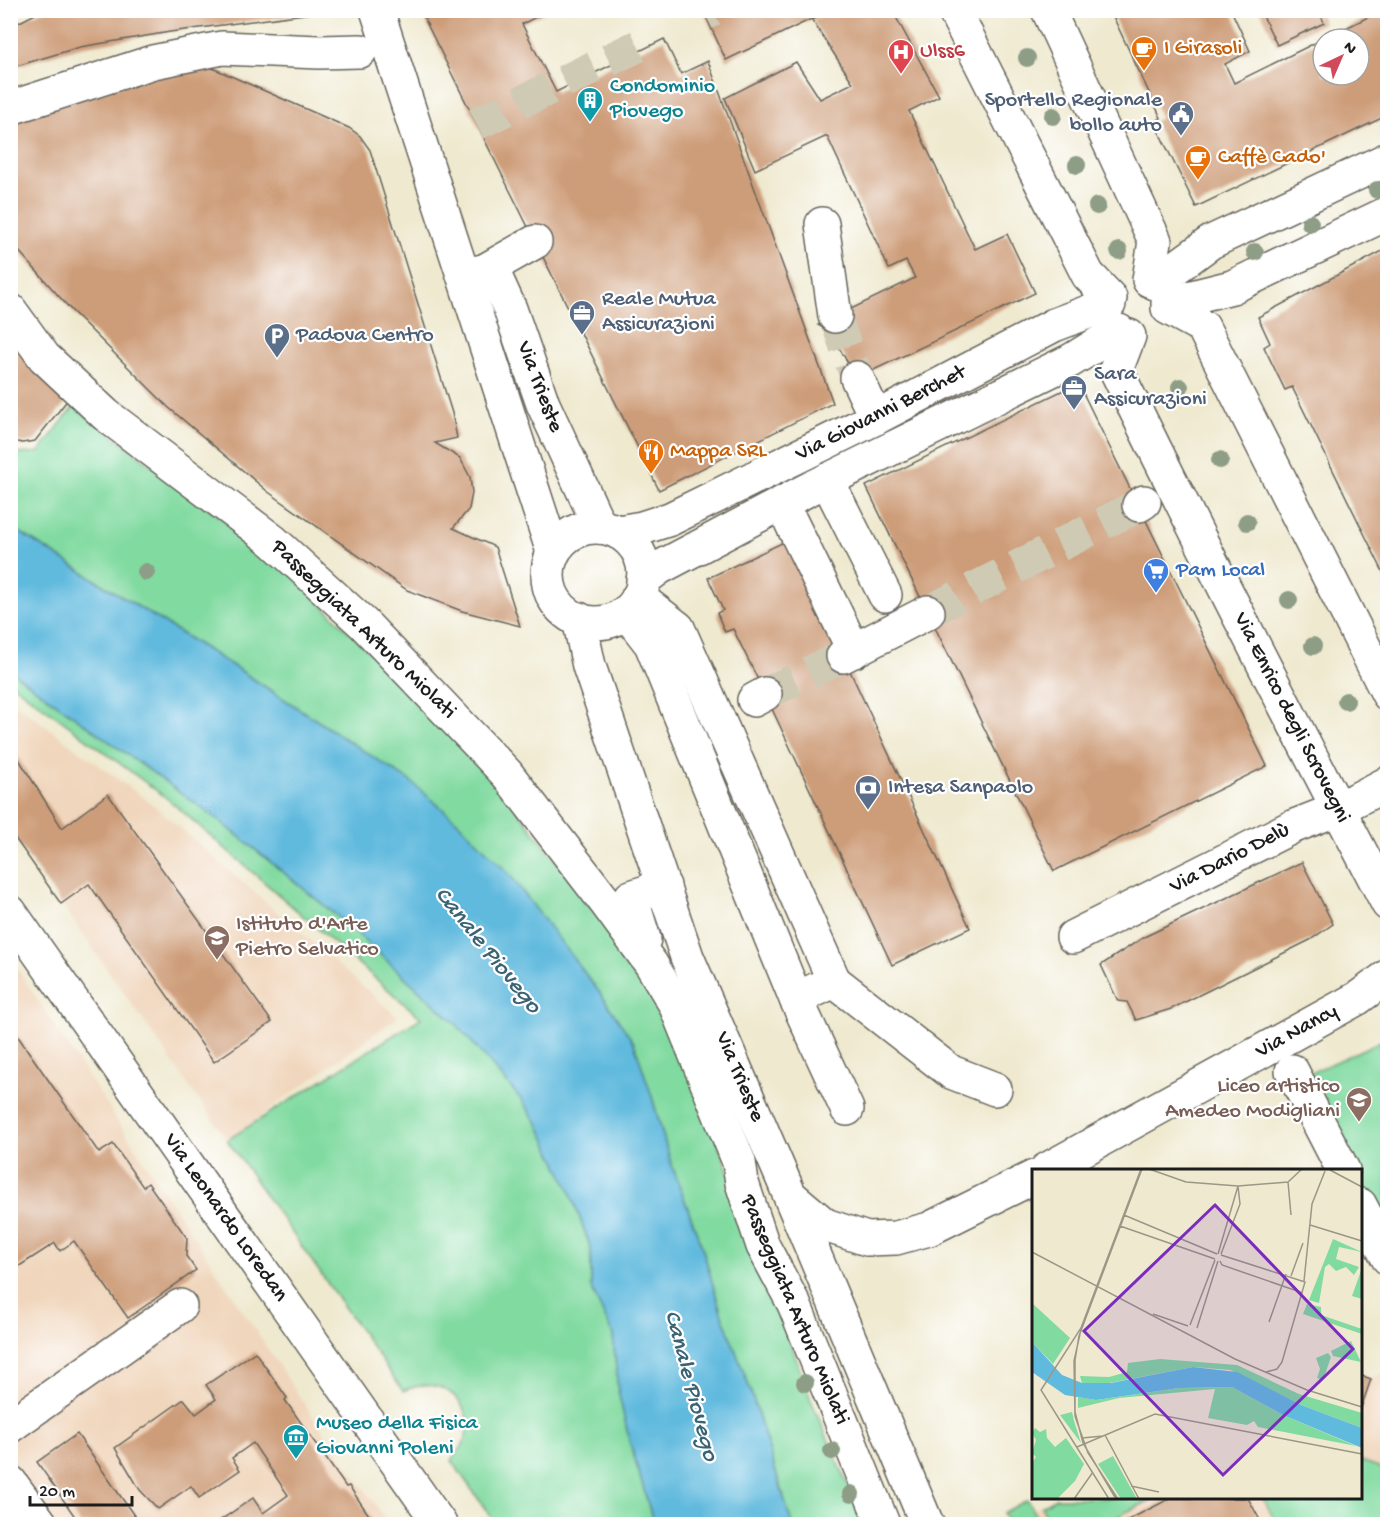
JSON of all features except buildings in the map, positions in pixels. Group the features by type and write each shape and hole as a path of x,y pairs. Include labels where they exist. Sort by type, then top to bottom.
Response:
{"street":[{"name":"Via Trieste","path":"377,10 474,273 554,552 549,572 551,592 558,604 579,620 589,666 687,957 927,1524"},
{"path":"954,10 1088,275 1117,317 1140,338 1151,335 1160,329 1166,319 1160,294 1155,241 1048,10"},
{"path":"10,108 153,62 222,48 319,52 360,51"},
{"path":"1160,294 1211,242 1388,159"},
{"path":"1160,294 1232,287 1388,213"},
{"path":"822,224 835,316"},
{"path":"474,273 535,242"},
{"name":"Via Trieste","path":"474,273 495,276 510,309 543,404 609,530 633,544 642,561 636,597 651,645 796,999 847,1109"},
{"name":"Via Enrico degli Scrovegni","path":"1160,294 1130,279 1122,283 1117,317 1116,370 1184,509 1388,904"},
{"path":"1160,294 1203,327 1388,694"},
{"name":"Passeggiata Arturo Miolati","path":"10,310 44,357 106,415 273,541 364,624 507,774 651,964 675,1004 739,1162 742,1183 763,1246 794,1304 883,1524"},
{"name":"Via Giovanni Berchet","path":"609,530 642,528 670,519 876,418 1054,325 1117,317"},
{"name":"Via Giovanni Berchet","path":"636,597 659,568 827,480 1070,361 1117,317"},
{"path":"857,378 876,418"},
{"path":"827,480 885,595"},
{"path":"790,522 849,653 924,613"},
{"path":"554,552 560,543 578,530 609,530"},
{"path":"579,620 604,622 636,597 678,628 834,981 951,1072 995,1089"},
{"name":"Via Dario Delù","path":"1072,937 1292,827 1338,808 1388,783"},
{"name":"Passeggiata Arturo Miolati","path":"651,964 631,897 664,886"},
{"name":"Via Leonardo Loredan","path":"10,912 440,1524"},
{"name":"Via Nancy","path":"1048,1169 1358,998 1388,976"},
{"path":"796,999 834,981"},
{"path":"1292,1071 1342,1169"},
{"path":"789,1195 825,1224 867,1239 896,1238 929,1229 1032,1178"},
{"path":"1362,1209 1388,1258"},
{"path":"10,1426 180,1306"},
{"path":"10,1482 41,1524"}],"shaded area":[{"name":"Istituto d'Arte Pietro Selvatico","path":"10,700 156,807 398,1017 227,1140 11,832"},
{"path":"10,958 306,1407 389,1524 11,1524"},
{"path":"1387,1370 1387,1524 1009,1524 1003,1513 1027,1500 1032,1510 1054,1499 1362,1499 1362,1406 1371,1379"}],"green space":[{"path":"74,406 276,559 481,763 669,1007 811,1400 865,1524 792,1524 750,1389 721,1313 702,1247 670,1160 634,1043 566,948 459,823 410,781 244,673 11,527 10,450 19,454 39,452"},
{"path":"11,671 220,821 347,924 457,1025 521,1099 538,1124 568,1186 591,1249 591,1287 613,1335 618,1390 629,1439 654,1524 496,1524 451,1460 462,1445 467,1430 466,1416 460,1403 450,1393 436,1386 420,1386 403,1391 227,1140 421,1018 169,800 11,683"},
{"name":"Liceo artistico Amedeo Modigliani","path":"1381,1041 1388,1054 1387,1233 1362,1183 1362,1169 1354,1169 1306,1075"},
{"path":"1362,1461 1387,1470 1387,1524 1277,1524 1264,1499 1362,1499"},
{"path":"1054,1499 1153,1499 1102,1524 1050,1524 1041,1506"},
{"path":"1027,1500 1040,1524 1009,1524 1003,1513"}],"water":[{"name":"Canale Piovego","path":"11,527 244,673 410,781 459,823 510,875 600,993 634,1043 670,1160 702,1247 721,1312 750,1389 792,1524 654,1524 629,1439 618,1390 613,1335 591,1287 591,1248 568,1186 538,1124 521,1099 457,1025 347,924 220,821 11,671"}],"tunnel":[{"path":"705,14 713,10"},
{"path":"476,124 646,42"},
{"path":"835,316 857,378"},
{"path":"928,612 1139,505"},
{"path":"765,694 843,656"}],"place":[{"name":"I Girasoli","path":"1144,72"},
{"name":"Ulss6","path":"901,75"},
{"name":"Condominio Piovego","path":"590,123"},
{"name":"Sportello Regionale bollo auto","path":"1181,137"},
{"name":"Caffè Cado'","path":"1198,181"},
{"name":"Reale Mutua Assicurazioni","path":"582,336"},
{"name":"Padova Centro","path":"277,359"},
{"name":"Sara Assicurazioni","path":"1074,411"},
{"name":"Mappa SRL","path":"651,475"},
{"name":"Pam Local","path":"1156,594"},
{"name":"Intesa Sanpaolo","path":"868,811"},
{"name":"Istituto d'Arte Pietro Selvatico","path":"217,961"},
{"name":"Liceo artistico Amedeo Modigliani","path":"1359,1123"},
{"name":"Museo della Fisica Giovanni Poleni","path":"296,1460"}]}
